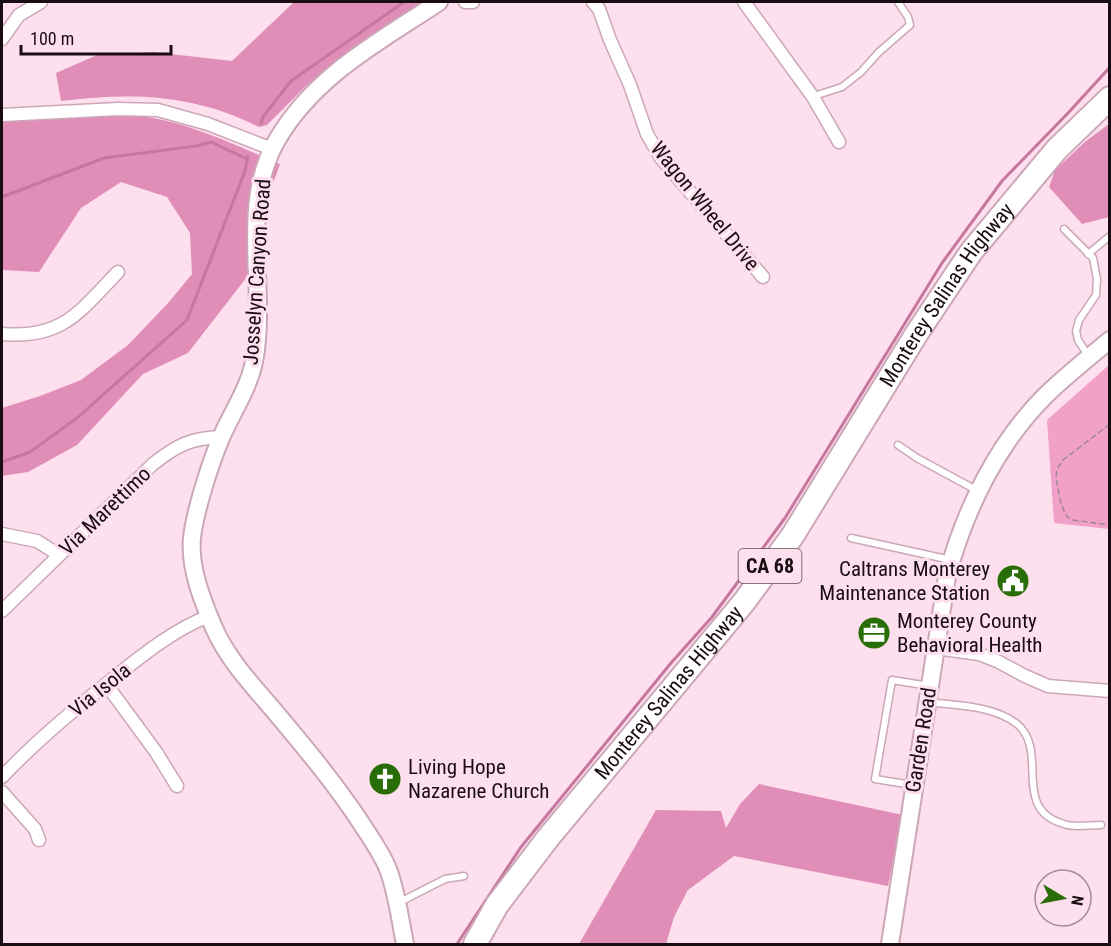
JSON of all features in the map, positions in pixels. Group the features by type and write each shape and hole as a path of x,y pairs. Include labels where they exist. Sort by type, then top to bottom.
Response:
{"highway":[{"name":"Monterey Salinas Highway","path":"474,945 497,905 548,838 744,602 793,535 946,288 984,235 1057,149 1110,98"},
{"name":"Monterey Salinas Highway","path":"1041,169 1110,108"}],"street":[{"path":"2,39 20,15 41,2"},
{"name":"Josselyn Canyon Road","path":"405,945 398,904 382,857 327,774 233,659 216,633 194,568 192,539 208,475 221,437 244,394 254,362 257,330 257,211 262,174 273,149 296,113 321,85 344,65 439,2"},
{"path":"465,2 473,2"},
{"name":"Wagon Wheel Drive","path":"592,2 599,9 630,85 646,134 685,187 763,277"},
{"path":"744,2 813,97 839,142"},
{"path":"2,115 118,109 158,110 208,124 273,149"},
{"path":"2,334 32,334 64,324 82,310 118,272"},
{"name":"Garden Road","path":"890,945 951,561 964,523 1001,452 1018,428 1046,396 1110,340"},
{"name":"Via Marettimo","path":"2,610 153,464 171,450 200,438 221,437"},
{"path":"2,534 29,538 44,544 59,555"},
{"name":"Via Isola","path":"2,777 61,721 106,684 182,629 209,616"},
{"path":"936,648 979,654 1048,686 1110,691"},
{"path":"106,684 156,752 177,786"},
{"path":"2,792 35,829 39,840"}],"lane":[{"path":"813,97 842,87 910,25 908,17 898,2"},
{"path":"1064,229 1093,258 1097,279 1096,295 1078,320 1076,331 1078,340 1089,357"},
{"path":"1088,254 1110,236"},
{"path":"898,445 979,492"},
{"path":"851,538 951,561"},
{"path":"915,786 875,779 892,680 929,694 997,712 1018,725 1030,745 1035,801 1046,816 1065,825 1101,825"},
{"path":"398,904 445,879 464,876"}],"path":[{"path":"1110,424 1063,460 1056,478 1061,504 1067,517 1073,520 1110,525"}],"shaded area":[{"path":"294,2 425,2 333,64 307,85 267,125 259,127 211,108 162,98 112,97 61,101 56,73 97,55 153,52 232,61"},
{"path":"97,115 139,116 186,126 280,164 266,212 264,255 188,353 143,374 77,445 28,472 2,476 2,408 81,380 128,345 192,274 190,233 167,197 121,182 81,208 39,272 2,270 2,122"},
{"path":"1109,124 1109,217 1082,224 1049,187 1055,170 1086,141"},
{"path":"1109,365 1109,529 1054,523 1047,420"},
{"path":"759,784 903,815 888,886 734,856 688,890 674,917 666,944 579,944 656,810 721,811 726,828 740,804"}],"waterway":[{"path":"261,123 263,117 291,81 404,2"},
{"path":"457,944 521,847 671,663 712,617 785,518 942,263 1002,181 1110,67"},
{"path":"2,197 104,158 211,142 247,159"},
{"path":"2,462 30,452 77,418 187,320 245,171 248,156"}],"place":[{"name":"Caltrans Monterey Maintenance Station","path":"1013,581"},
{"name":"Monterey County Behavioral Health","path":"874,633"},
{"name":"Living Hope Nazarene Church","path":"385,779"}]}
